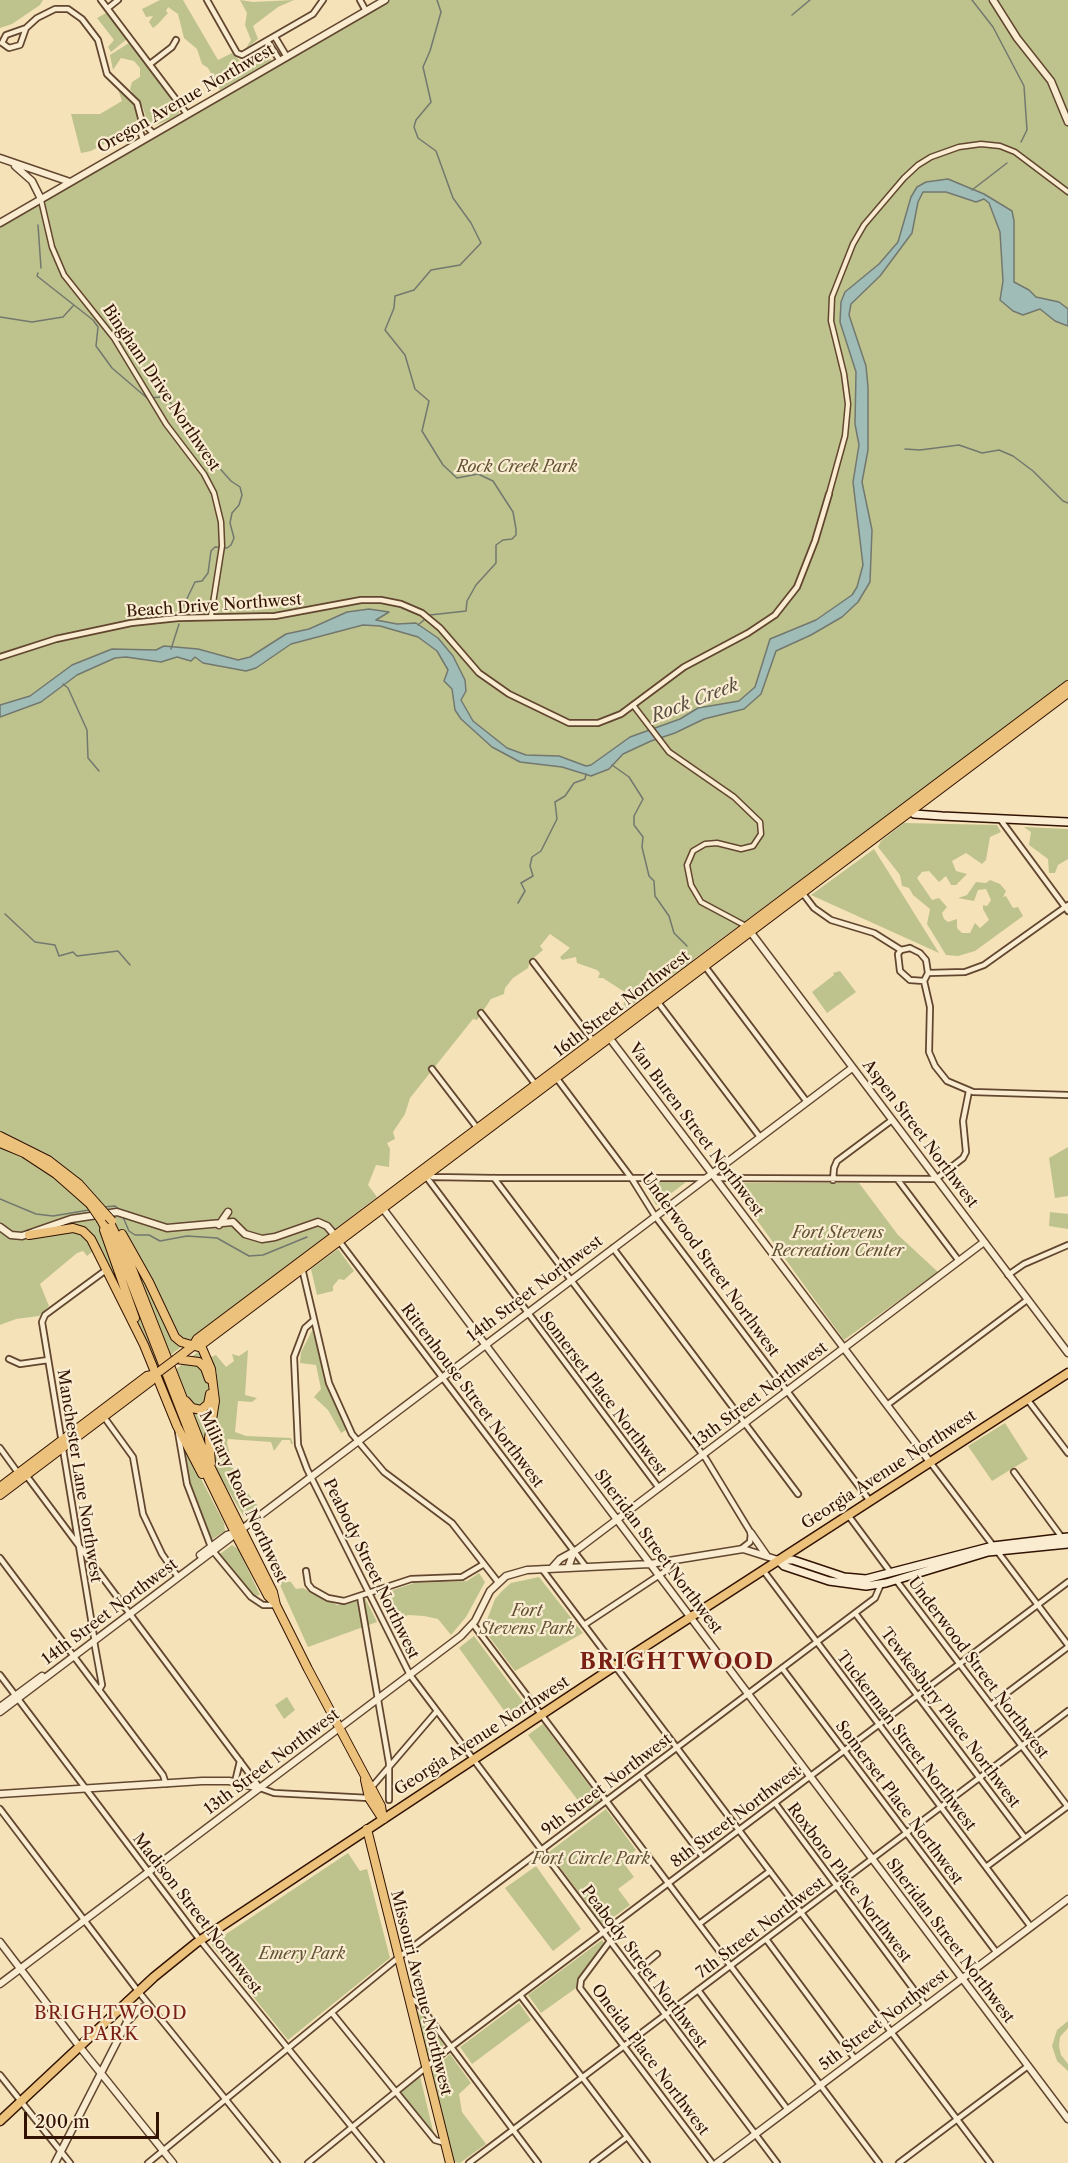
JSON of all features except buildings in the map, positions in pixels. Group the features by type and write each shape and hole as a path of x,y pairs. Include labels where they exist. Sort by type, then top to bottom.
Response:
{"highway":[{"name":"Georgia Avenue Northwest","path":"0,2121 127,2001 200,1940 690,1617 1068,1373"}],"main road":[{"name":"16th Street Northwest","path":"907,810 1068,685"},
{"name":"16th Street Northwest","path":"0,1487 62,1445 147,1376 158,1372 194,1346 197,1339 300,1266 907,810 1068,693"},
{"path":"907,810 1068,822"},
{"path":"0,1136 48,1160 79,1184 140,1263 175,1337 203,1349 214,1383 215,1401 209,1438 214,1473"},
{"path":"0,1143 24,1154 56,1174 92,1203"},
{"path":"108,1221 144,1345"},
{"name":"Military Road Northwest","path":"108,1221 129,1261 238,1530"},
{"name":"Military Road Northwest","path":"108,1221 193,1443 222,1506 273,1592 276,1605"},
{"path":"28,1235 69,1227 81,1230 91,1239 158,1372 177,1426 194,1461 222,1506"},
{"path":"176,1359 196,1361 205,1368 210,1384 208,1404 201,1410 194,1409 180,1391"},
{"name":"16th Street Northwest","path":"0,1495 22,1474"},
{"path":"778,1560 784,1566 853,1586 881,1584 894,1577 995,1548 1066,1541"},
{"path":"831,1578 894,1577"},
{"path":"276,1605 364,1780 369,1797 383,1819"},
{"path":"364,1780 381,1806 383,1819"},
{"name":"Missouri Avenue Northwest","path":"367,1829 450,2163"}],"street":[{"path":"102,0 187,114"},
{"path":"108,8 118,0"},
{"path":"207,0 238,54 245,55 313,14 323,0"},
{"path":"360,0 366,11"},
{"name":"Oregon Avenue Northwest","path":"0,223 385,0"},
{"path":"993,0 1017,38 1051,81 1068,122"},
{"path":"26,28 20,45 9,48 2,43 6,35 26,28 49,10 59,8 73,11 95,34 102,49 107,74 135,99 142,122 153,134"},
{"path":"275,37 287,57"},
{"path":"150,64 172,47 176,40"},
{"path":"268,42 280,61"},
{"path":"142,122 139,129 143,139"},
{"name":"Beach Drive Northwest","path":"0,657 56,639 109,626 211,616 275,616 372,599 396,602 422,613 485,678 559,720 573,724 598,723 621,714 684,667 764,623 785,604 805,568 845,436 848,411 846,382 831,321 832,297 853,244 864,225 904,178 931,157 959,147 981,144 1000,146 1015,152 1068,192"},
{"path":"0,158 70,182"},
{"name":"Bingham Drive Northwest","path":"10,161 28,177 41,199 52,247 64,275 114,338 150,398 212,488 219,509 222,549 211,616"},
{"path":"633,705 665,748 734,797 760,822 761,834 753,846 744,849 708,843 694,850 687,863 689,879 699,900 749,929"},
{"path":"928,973 955,973 980,967 1003,954 1067,908 999,818"},
{"path":"800,890 814,908 834,922 874,933 901,950 910,948 920,953 926,960 928,973 924,981 930,1001 928,1044 933,1062 947,1081 969,1091 1068,1095"},
{"name":"Aspen Street Northwest","path":"749,929 1068,1353"},
{"path":"901,950 897,959 902,974 910,980 924,981"},
{"path":"533,962 595,1044"},
{"path":"703,964 807,1102"},
{"path":"656,999 760,1137"},
{"path":"481,1013 537,1088"},
{"name":"Van Buren Street Northwest","path":"608,1035 1068,1646"},
{"name":"14th Street Northwest","path":"0,1712 212,1549 227,1535 238,1530 706,1178 714,1176 760,1137 852,1068"},
{"path":"432,1069 479,1131"},
{"name":"Underwood Street Northwest","path":"554,1075 632,1179 655,1216 870,1501"},
{"path":"714,1176 833,1180 936,1179 963,1158 966,1152 963,1121 969,1091"},
{"path":"833,1180 837,1161 892,1120"},
{"path":"426,1172 433,1177 706,1178"},
{"name":"Somerset Place Northwest","path":"426,1172 428,1179 659,1488"},
{"path":"494,1178 702,1455 767,1556"},
{"path":"898,1180 959,1261"},
{"name":"Sheridan Street Northwest","path":"380,1206 1068,2119"},
{"path":"0,1227 13,1235 28,1235 71,1219 117,1212 167,1228 233,1222 248,1236 266,1239 320,1222 337,1238"},
{"path":"219,1225 228,1212"},
{"name":"Rittenhouse Street Northwest","path":"337,1238 586,1567"},
{"name":"13th Street Northwest","path":"552,1568 560,1559 617,1520 984,1242"},
{"path":"1008,1275 1024,1264 1068,1245"},
{"path":"613,1248 798,1494"},
{"path":"300,1266 332,1393 357,1441 384,1472 445,1517 498,1582 515,1572 552,1568 650,1564 741,1550 778,1560"},
{"name":"Manchester Lane Northwest","path":"99,1690 102,1685 42,1320 106,1270"},
{"path":"887,1405 1027,1300"},
{"name":"Peabody Street Northwest","path":"314,1320 305,1328 294,1359 298,1445 310,1476 410,1675 777,2163"},
{"path":"9,1359 20,1365 48,1360"},
{"path":"1028,1399 1068,1453"},
{"path":"102,1414 133,1457 143,1514 162,1554 177,1576"},
{"path":"177,1426 187,1484 212,1549 251,1597 263,1605 276,1605"},
{"path":"0,1448 78,1544 260,1788"},
{"path":"1014,1472 1066,1541"},
{"name":"Underwood Street Northwest","path":"848,1515 1068,1806"},
{"path":"741,1550 750,1542 751,1533"},
{"path":"568,1568 574,1551"},
{"path":"0,1558 163,1775 166,1784"},
{"path":"584,1624 669,1569 672,1561"},
{"path":"306,1570 309,1587 338,1601 415,1578 462,1577 484,1564"},
{"path":"542,1569 990,2163"},
{"name":"Tuckerman Street Northwest","path":"763,1570 1031,1927"},
{"name":"13th Street Northwest","path":"0,1984 462,1635 472,1624 498,1582"},
{"name":"8th Street Northwest","path":"308,2163 451,2047 1068,1582"},
{"name":"9th Street Northwest","path":"148,2163 398,1958 855,1613 879,1594 881,1584"},
{"path":"360,1596 389,1768 389,1800"},
{"name":"Tewkesbury Place Northwest","path":"855,1613 1025,1838"},
{"path":"472,1624 879,2163"},
{"path":"991,1705 1068,1646"},
{"name":"Somerset Place Northwest","path":"782,1668 997,1953"},
{"name":"Madison Street Northwest","path":"0,1675 200,1940 381,2163"},
{"name":"14th Street Northwest","path":"0,1707 17,1697"},
{"path":"371,1788 437,1711"},
{"name":"7th Street Northwest","path":"469,2163 478,2160 513,2130 1068,1711"},
{"path":"235,1782 240,1761"},
{"path":"641,1774 703,1857"},
{"path":"0,1794 235,1782 274,1793 369,1797"},
{"name":"Roxboro Place Northwest","path":"774,1803 926,2006"},
{"path":"986,1867 1068,1806"},
{"path":"0,1809 138,1992 277,2163"},
{"path":"699,1924 770,1871"},
{"name":"5th Street Northwest","path":"717,2163 1068,1899"},
{"path":"766,1940 855,2059"},
{"path":"0,1941 100,2073 173,2163"},
{"name":"Oneida Place Northwest","path":"610,1941 580,1986 712,2163"},
{"path":"634,1973 657,1954"},
{"path":"698,1990 788,2110"},
{"path":"520,1995 647,2163"},
{"path":"407,1997 418,2003 538,2163"},
{"path":"126,2022 127,2001"},
{"path":"55,2163 126,2022 138,2010 150,2007"},
{"path":"332,2013 435,2140 445,2144"},
{"path":"899,2163 1028,2066"},
{"path":"0,2075 69,2163"},
{"path":"593,2163 627,2137"}],"green space":[{"path":"0,0 43,0 40,5 12,24 0,28"},
{"path":"160,0 183,0 218,60 232,53 241,62 263,51 272,61 220,90 208,68 202,64 197,49 184,38 178,14 168,7 166,11 168,13 153,28 149,22 153,16 146,17 142,9"},
{"path":"240,0 253,2 294,0 278,7 253,26 258,39 245,50 251,40 245,25 247,13"},
{"name":"Rock Creek Park","path":"384,0 1068,0 1068,681 628,1008 623,1007 626,993 603,978 598,978 600,973 597,970 577,963 576,957 562,960 560,957 570,948 550,934 540,946 543,950 530,961 528,968 513,978 505,988 504,994 491,999 477,1020 473,1019 410,1098 405,1114 393,1132 395,1139 387,1143 390,1149 389,1167 376,1165 368,1185 377,1197 151,1370 92,1248 93,1251 87,1256 83,1251 77,1253 40,1284 49,1306 39,1316 16,1319 0,1325 0,226 221,97 260,77"},
{"path":"106,13 127,39 111,52 108,47 114,40 97,18"},
{"path":"129,43 179,110 179,114 150,126 143,108 130,89 132,82 140,77 140,68 134,61 121,58 113,70 110,55"},
{"path":"116,84 132,99 139,118 121,135 91,151 81,153 71,114 100,114 122,101"},
{"path":"904,823 997,825 1001,832 990,837 986,860 982,864 966,853 952,861 956,871 967,874 956,885 951,885 946,876 939,882 929,871 922,872 917,878 932,900 939,898 947,907 942,913 944,919 948,922 957,919 957,928 962,933 970,933 975,923 980,928 989,920 983,909 983,905 987,906 991,900 986,889 978,890 974,901 958,898 967,895 976,882 986,883 990,880 1000,884 1006,891 1003,897 1006,896 1013,908 1018,907 1023,916 975,951 958,956 946,955 927,924 930,909 913,895 909,888 902,886 900,875 878,847 881,841"},
{"path":"1024,827 1068,829 1068,859 1058,865 1055,873 1049,873 1048,859 1029,845 1031,832"},
{"path":"874,849 939,953 811,895"},
{"path":"840,971 856,992 827,1013 812,992 834,975 833,973"},
{"path":"1068,1147 1068,1196 1055,1198 1049,1158"},
{"path":"643,1181 686,1182 656,1205"},
{"name":"Fort Stevens Recreation Center","path":"730,1183 859,1183 898,1235 938,1272 844,1340"},
{"path":"1050,1212 1068,1214 1068,1229 1049,1226"},
{"path":"338,1249 354,1271 344,1280 339,1279 333,1286 333,1291 317,1295 311,1269"},
{"path":"313,1329 324,1379 346,1430 341,1433 328,1410 314,1397 321,1389 316,1365 300,1363 301,1352"},
{"path":"248,1350 245,1395 257,1398 252,1402 238,1401 235,1432 246,1436 291,1438 293,1444 290,1440 282,1440 274,1451 271,1442 228,1439 236,1478 258,1506 244,1517 218,1473 212,1454 218,1392 215,1375 217,1373 211,1357 216,1355 226,1367 234,1361 232,1354 239,1356"},
{"path":"199,1351 206,1361 213,1390 208,1454 175,1370"},
{"path":"1005,1423 1028,1459 992,1481 968,1446"},
{"path":"181,1440 224,1523 225,1531 211,1540 190,1487"},
{"path":"232,1545 238,1549 260,1595 255,1596 249,1592 220,1554"},
{"path":"479,1573 485,1582 466,1617 451,1635 438,1619 424,1616 408,1615 390,1622 378,1595 414,1583 467,1581"},
{"name":"Fort Stevens Park","path":"539,1577 583,1633 515,1671 484,1630 485,1625 495,1599 511,1583"},
{"path":"291,1582 296,1589 303,1588 337,1605 365,1598 377,1622 308,1647 279,1583"},
{"path":"474,1636 530,1711 513,1723 459,1648"},
{"path":"287,1697 295,1710 284,1719 275,1705"},
{"name":"Fort Circle Park","path":"543,1724 600,1800 586,1811 528,1735"},
{"name":"Fort Circle Park","path":"606,1809 636,1850 622,1861 634,1877 618,1889 630,1905 603,1925 549,1852"},
{"name":"Emery Park","path":"348,1853 360,1871 367,1869 390,1958 288,2040 211,1944"},
{"path":"536,1866 581,1929 553,1951 505,1888"},
{"path":"602,1940 604,1943 580,1976 576,1988 541,2013 528,1995"},
{"path":"519,2003 531,2020 472,2064 460,2047"},
{"path":"419,2011 444,2045 428,2057 417,2013"},
{"path":"1068,2021 1068,2028 1060,2037 1059,2046 1061,2055 1068,2064 1068,2071 1057,2061 1052,2046 1057,2030"},
{"path":"450,2054 471,2083 459,2094 462,2112 486,2144 460,2163 454,2162 432,2071"},
{"path":"420,2076 434,2135 400,2092"}],"water":[{"name":"Rock Creek","path":"948,179 984,194 1012,211 1014,282 1029,290 1036,297 1059,302 1068,309 1068,326 1055,321 1040,309 1023,315 1013,311 1000,300 1003,281 1000,232 989,203 984,199 976,202 946,192 923,192 918,202 912,233 880,276 851,304 849,315 866,366 868,387 868,450 862,482 872,530 870,582 858,602 842,617 811,635 776,651 761,694 744,709 704,719 675,733 651,741 623,754 609,769 591,776 562,767 520,762 492,747 461,719 455,710 452,689 444,681 448,670 437,651 418,637 380,626 363,625 291,644 256,668 246,671 203,663 195,657 191,661 177,657 161,662 126,657 115,658 77,675 41,702 0,717 0,705 30,696 72,665 112,649 156,650 164,646 198,649 238,660 250,657 286,634 309,629 347,612 369,609 389,612 376,620 397,624 416,623 438,638 453,656 465,680 466,691 461,700 473,721 507,748 526,755 559,756 586,766 591,765 630,737 680,719 698,708 739,701 755,687 770,639 816,620 852,595 857,587 863,565 853,482 859,445 855,424 856,372 840,322 841,302 845,292 879,264 898,242 911,197 917,187 926,182"}],"waterway":[{"path":"418,625 430,615 466,611 467,601 476,585 496,563 496,545 516,535 513,512 493,481 478,474 457,478 443,465 422,431 429,401 415,389 405,355 385,330 394,308 395,296 414,290 431,270 460,265 481,243 471,223 453,198 436,151 418,138 414,127 416,120 431,102 423,67 441,12 437,0"},
{"path":"792,15 810,0"},
{"path":"972,0 993,27 1024,86 1027,130 1021,142"},
{"path":"972,190 1007,163"},
{"path":"38,225 41,268"},
{"path":"38,273 37,276 93,320 98,327 96,346 112,368 147,398 163,397 171,403 181,425 231,481 240,487 242,495 239,505 232,513 230,523 234,538 231,545 227,548 215,547 211,551 208,573 202,581 195,582 181,611"},
{"path":"0,317 32,322 63,317 73,306"},
{"path":"905,449 920,450 959,445 982,453 999,450 1013,456 1033,471 1063,501 1068,503"},
{"path":"171,649 179,624"},
{"path":"63,684 68,688 87,730 88,758 99,771"},
{"path":"612,765 629,777 643,799 634,816 634,825 643,837 642,847 649,876 654,881 655,896 669,916 674,933 687,946"},
{"path":"518,903 525,891 521,883 533,876 530,866 532,857 541,851 557,819 555,802 565,796 574,783 585,779 586,774"},
{"path":"5,914 35,942 55,945 59,956 73,952 77,956 118,951 130,965"},
{"path":"0,1199 36,1214 53,1216 89,1210"},
{"path":"103,1207 115,1206 120,1210"},
{"path":"123,1217 129,1231 135,1235 149,1235 160,1241 187,1236 217,1238 249,1256 263,1255 307,1237"}],"district":[{"name":"BRIGHTWOOD","path":"677,1663"},
{"name":"BRIGHTWOOD PARK","path":"111,2024"}]}
